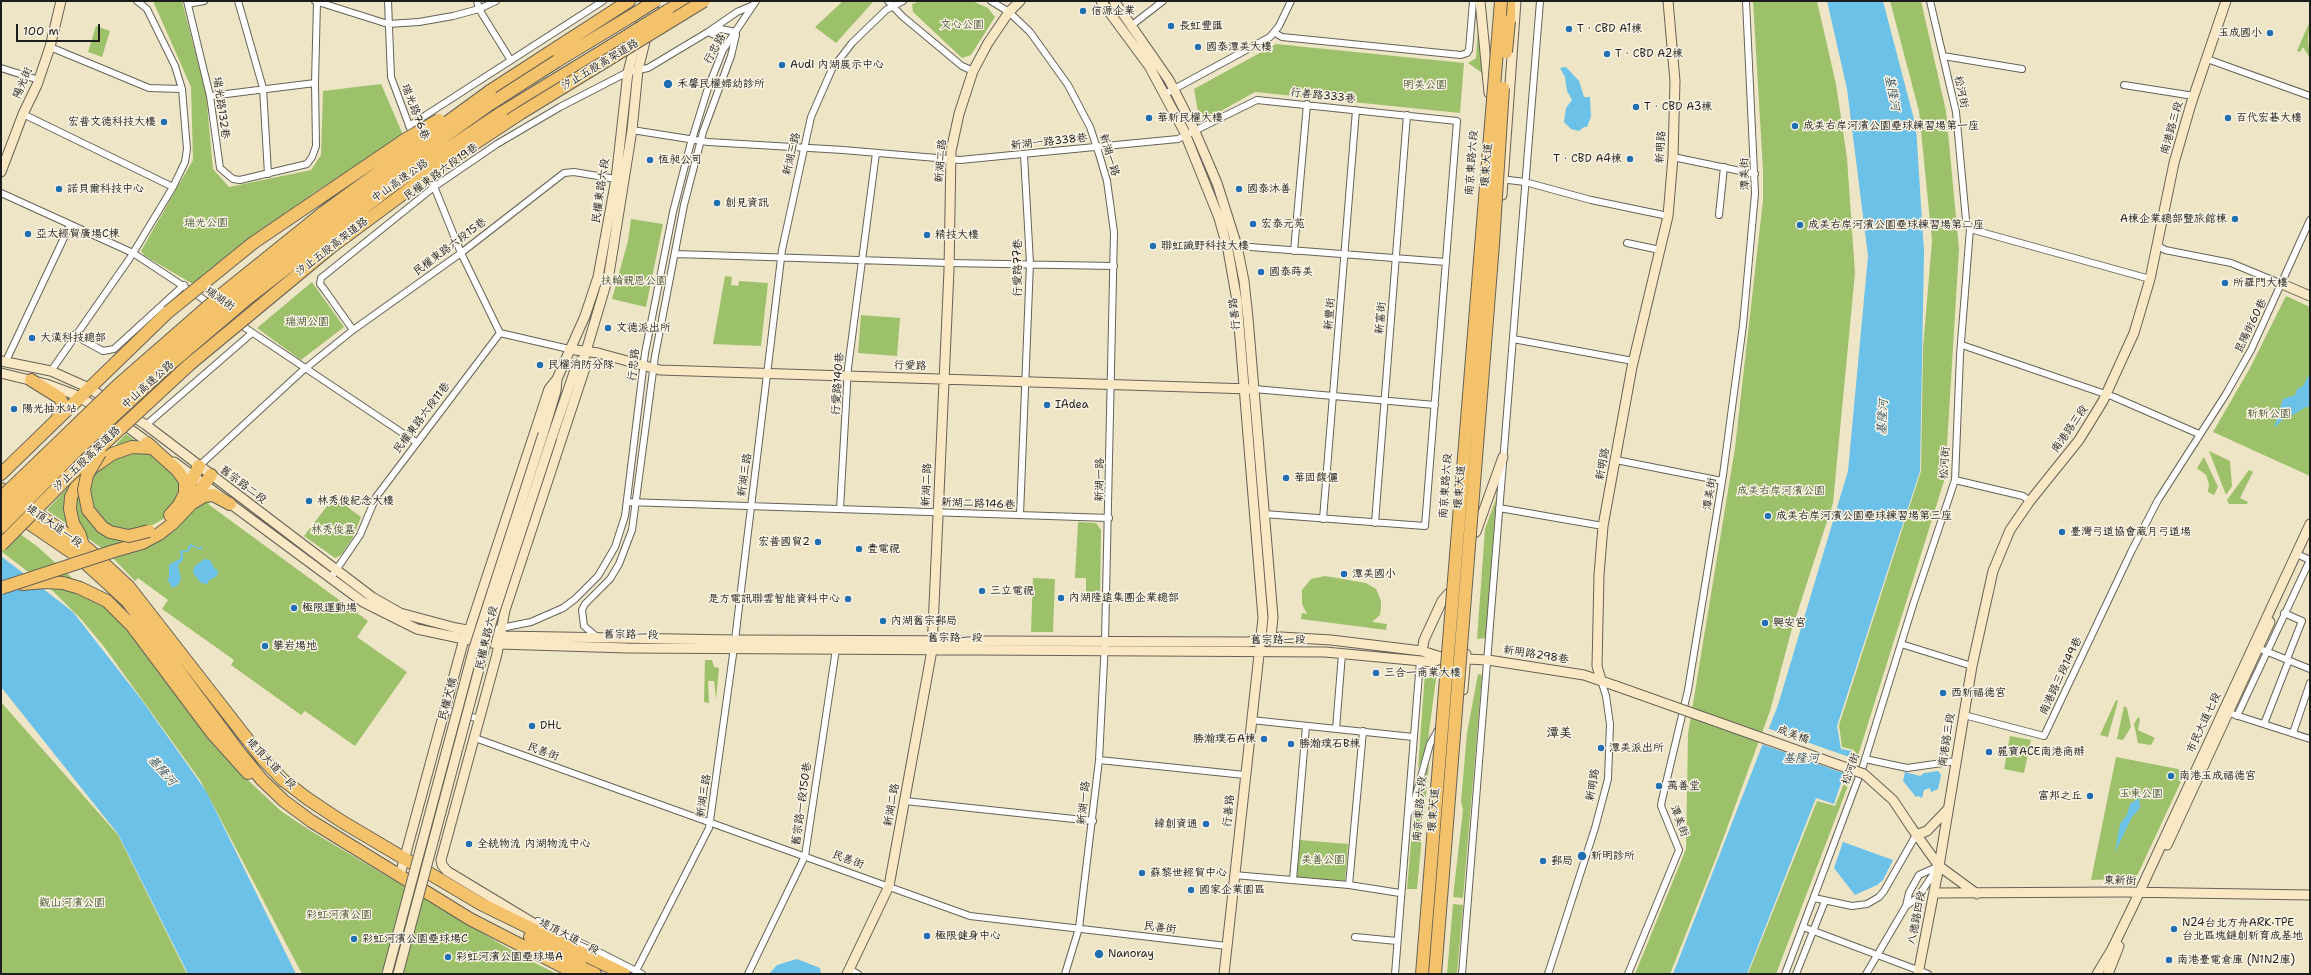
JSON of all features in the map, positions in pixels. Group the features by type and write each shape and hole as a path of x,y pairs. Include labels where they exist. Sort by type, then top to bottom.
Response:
{"highway":[{"path":"3,492 118,385 226,290 336,202 490,91 629,1"},
{"name":"中山高速公路","path":"1,512 124,391 247,285 380,182 487,106 655,1"},
{"name":"中山高速公路","path":"1,527 76,451 161,372 243,303 352,215 501,113 684,1"},
{"name":"汐止五股高架道路","path":"1,545 123,424 237,324 385,205 521,113 704,1"},
{"name":"環東大道","path":"1420,974 1500,1"},
{"name":"環東大道","path":"1435,974 1495,208 1509,1"},
{"path":"1,474 168,312 253,243 406,138 490,91"},
{"path":"1429,974 1487,238 1495,208"},
{"path":"1483,210 1487,238"},
{"path":"31,380 56,394 62,402 62,410 55,421"},
{"path":"123,424 93,462 87,475 85,499 88,510 94,519 110,532 129,536 149,531 172,514 185,493 202,476"},
{"path":"83,546 80,535 73,523 70,509 71,497 77,485 92,468 116,452 148,444 180,473 186,485 185,493"},
{"path":"185,510 202,476"},
{"name":"堤頂大道一段","path":"3,492 83,546 129,587 152,614 226,714 262,758 283,780 341,821 481,904 624,974"},
{"path":"1,588 152,538 172,524 196,500 208,495 230,504"},
{"path":"1455,518 1466,496"},
{"name":"堤頂大道一段","path":"1,504 80,558 127,601 239,752 262,780 284,801 311,821 447,904 534,953 577,974"},
{"path":"1,588 45,582 63,583 80,588 108,601 132,626 232,758 260,784 284,801"},
{"path":"1429,974 1442,817 1449,792"},
{"path":"1437,873 1450,842"},
{"path":"1414,974 1420,907 1428,883"},
{"path":"447,904 497,922 607,974"},
{"path":"481,904 497,922 595,974"},
{"path":"1423,922 1432,938"}],"main road":[{"name":"陽光街","path":"1,172 50,47 61,1"},
{"name":"民權東路六段","path":"543,434 556,391 557,379 568,349 584,316 598,277 616,178 628,72 646,1"},
{"name":"民權東路六段","path":"550,937 540,927 447,870 442,865 441,860 480,719 510,594 585,368 586,354 609,274 632,130 638,70 655,1"},
{"name":"新湖二路","path":"848,972 889,886 932,646 949,264 951,160 959,114 973,71 988,43 1009,12 1020,1"},
{"name":"行善路","path":"1101,1 1149,66 1191,135 1217,183 1237,246 1245,289 1249,389 1261,589 1266,638"},
{"name":"行善路","path":"1114,1 1132,25 1174,90 1191,135 1228,250 1237,301 1264,514 1273,617 1266,638 1258,652 1224,974"},
{"path":"1480,1 1489,93"},
{"name":"南京東路六段","path":"1440,974 1450,842 1454,659 1448,594 1484,179 1489,93 1500,1"},
{"name":"南京東路六段","path":"1420,974 1438,730 1454,659 1476,532 1516,1"},
{"name":"新明路","path":"1601,680 1597,666 1599,575 1603,526 1633,361 1668,216 1673,157 1675,81 1668,1"},
{"name":"南港路三段","path":"1939,866 1972,666 1993,571 2010,530 2030,501 2079,440 2106,395 2134,333 2150,279 2174,163 2194,96 2226,1"},
{"path":"2282,284 2310,296"},
{"path":"1471,319 1491,320"},
{"name":"行愛路","path":"568,349 653,369 1249,389"},
{"name":"民權東路六段","path":"552,437 577,364 586,354"},
{"name":"舊宗路二段","path":"4,361 51,371 89,388 146,425 202,476 230,504 362,602 418,629 464,639"},
{"name":"舊宗路二段","path":"1,373 60,388 80,397 111,415 148,444 202,476 337,570 372,597 400,612 469,631"},
{"name":"民權東路六段","path":"400,875 464,639 469,631 549,390 557,379"},
{"name":"民權大橋","path":"387,974 474,648 543,434"},
{"name":"民權大橋","path":"398,974 492,620 552,437"},
{"path":"1476,532 1503,457"},
{"name":"市民大道七段","path":"2108,974 2141,893 2310,524"},
{"name":"市民大道七段","path":"2097,974 2112,949 2233,715 2262,650 2307,558 2310,538"},
{"path":"1422,651 1424,640 1442,601 1448,594"},
{"name":"舊宗路一段","path":"469,631 501,636 734,644 932,646 1248,642 1266,638 1332,640 1422,651 1454,659"},
{"name":"舊宗路一段","path":"464,639 501,636 598,638 836,649 932,646"},
{"name":"舊宗路一段","path":"1105,645 1342,654 1432,662 1454,659"},
{"name":"新明路298巷","path":"1454,659 1488,660 1584,675 1601,680"},
{"name":"成美橋","path":"1601,680 1864,774 1878,784 1893,800 1939,866"},
{"path":"1914,831 1927,831 1936,824 1948,808"},
{"path":"1939,866 1977,894"},
{"name":"八德路四段","path":"1919,972 1939,866"},
{"name":"東新街","path":"1934,893 2310,895"}],"street":[{"path":"51,371 74,335 132,253 185,162 187,149 182,89 175,66 147,9 137,1"},
{"path":"188,2 204,1"},
{"path":"238,1 263,88 268,174 307,164 312,157 316,146 316,1 388,24 419,22 479,9 496,1"},
{"name":"瑞光路76巷","path":"388,1 391,77 409,126 461,253 500,334"},
{"path":"477,1 479,9 510,59"},
{"path":"409,126 510,59 603,1"},
{"name":"行忠路","path":"501,636 550,615 575,599 587,588 607,563 615,547 621,531 627,502 627,486 644,366 672,219 692,139 708,88 723,50 736,32 751,6 756,1"},
{"name":"新湖三路","path":"639,973 709,828 734,644 781,258 803,148 817,100 832,69 868,26 890,4 903,1"},
{"path":"991,1 1009,12"},
{"path":"1132,25 1162,1"},
{"path":"1165,94 1270,37 1275,32 1292,1"},
{"path":"1275,32 1282,37 1461,55 1467,53 1473,1"},
{"path":"1462,974 1540,1"},
{"name":"潭美街","path":"1628,974 1679,850 1661,806 1688,690 1722,481 1749,273 1755,174 1746,1"},
{"name":"松河街","path":"1785,974 1865,759 1955,480 1970,229 1966,220 1956,112 1930,1"},
{"name":"瑞光路132巷","path":"188,2 210,96 220,168 233,178 240,180 268,174"},
{"path":"890,4 962,66 973,71"},
{"name":"民權東路六段19巷","path":"354,330 320,284 321,278 434,187 497,144 541,118 628,72 648,68 708,32 737,12 751,6"},
{"name":"新湖一路","path":"1009,12 1030,32 1068,85 1090,127 1108,188 1114,232 1109,518 1105,645 1099,760 1093,821 1079,928 1064,974"},
{"path":"708,32 721,29 736,32"},
{"path":"708,32 717,36 723,50"},
{"name":"行忠路","path":"598,638 584,626 582,610 610,579 619,564 632,530 653,369 676,254 684,205 701,141 718,85 731,56 736,32"},
{"path":"50,47 149,88 182,89"},
{"path":"1943,56 2022,69"},
{"path":"2207,60 2310,96"},
{"path":"1,68 38,80"},
{"path":"210,96 263,88 315,83"},
{"path":"2124,85 2194,96"},
{"name":"行善路333巷","path":"1191,135 1257,100 1307,104 1457,121 1446,262"},
{"path":"1294,251 1307,104"},
{"name":"新豐街","path":"1323,519 1356,110"},
{"path":"23,114 170,186"},
{"name":"新富街","path":"1375,523 1407,115"},
{"name":"新湖一路338巷","path":"632,130 701,141 876,153 951,160 1024,155 1178,140 1191,135"},
{"name":"行愛路140巷","path":"840,509 847,376 876,153"},
{"name":"行愛路77巷","path":"1020,515 1030,263 1024,155"},
{"path":"1673,157 1755,174"},
{"path":"1719,216 1724,167"},
{"name":"民權東路六段15巷","path":"202,476 209,454 306,368 354,330 461,253 564,173 574,172 616,178"},
{"path":"1484,179 1503,179 1525,182 1584,198 1668,216"},
{"name":"瑞湖街","path":"1,193 132,253 184,285 252,333 416,442"},
{"name":"昆陽街60巷","path":"2132,550 2158,500 2226,394 2250,350 2282,284 2310,220"},
{"path":"4,361 70,225"},
{"path":"1970,229 2150,279"},
{"path":"1628,242 1660,250"},
{"path":"2157,245 2165,250 2231,263 2282,284"},
{"path":"1237,246 1446,262 1425,526 1264,514"},
{"path":"676,254 949,264 1030,263 1114,266"},
{"path":"74,335 103,351 114,349 184,285"},
{"path":"146,425 252,333"},
{"path":"500,334 568,349"},
{"name":"民權東路六段11巷","path":"330,579 360,535 376,497 416,442 500,334"},
{"path":"1513,339 1633,361"},
{"path":"1962,345 2106,395 2199,434"},
{"path":"1249,389 1435,405"},
{"path":"1616,460 1722,481"},
{"path":"1955,480 2023,496 2030,501"},
{"name":"新湖二路146巷","path":"627,502 1109,518"},
{"path":"1499,508 1603,526"},
{"name":"南港路三段149巷","path":"1964,715 2044,736 2132,550"},
{"path":"2307,558 2284,613 2262,650 2310,668"},
{"path":"484,586 510,594"},
{"path":"2264,724 2302,621 2284,613"},
{"path":"1901,644 1972,666"},
{"name":"舊宗路一段150巷","path":"748,974 805,856 836,649"},
{"path":"1336,729 1342,654"},
{"name":"南京東路六段","path":"1394,974 1420,661"},
{"name":"新明路","path":"1548,974 1596,828 1608,779 1610,724 1606,696 1601,680"},
{"path":"2292,733 2310,683"},
{"path":"445,710 480,719"},
{"path":"2233,715 2310,739"},
{"path":"1251,720 1413,737"},
{"path":"1293,880 1306,726"},
{"path":"1407,816 1413,806 1430,744 1438,730"},
{"path":"1349,885 1363,731"},
{"name":"民善街","path":"474,738 710,821 970,916 1227,946"},
{"path":"1865,759 1907,768 1956,762"},
{"path":"1099,760 1245,775"},
{"path":"905,801 1093,821"},
{"path":"1814,898 1852,906 1868,904 1879,897 1884,891 1914,831"},
{"name":"南港路三段","path":"1906,906 1917,898 1939,866"},
{"name":"南港路三段","path":"1866,974 1906,906 1909,893 1919,875 1939,866"},
{"path":"1234,875 1349,885 1400,893"},
{"name":"堤頂大道一段","path":"496,899 639,973"},
{"path":"1796,974 1825,901"},
{"path":"1803,927 1919,972 1928,974"},
{"path":"1355,937 1397,941"},
{"path":"848,972 858,974"}],"green space":[{"name":"瑞光公園","path":"153,1 182,1 206,94 213,169 229,187 311,170 321,155 323,91 381,84 404,137 315,192 196,286 145,256 141,251 193,160 191,87"},
{"path":"843,1 873,2 836,43 815,27"},
{"name":"文心公園","path":"920,1 972,1 988,8 995,17 971,55 962,58 913,12 912,4"},
{"name":"成美右岸河濱公園","path":"1753,1 1817,1 1836,84 1847,158 1855,273 1833,503 1791,632 1770,711 1716,858 1670,974 1635,974 1686,849 1688,734 1735,448 1763,200 1763,170"},
{"path":"1890,1 1921,1 1946,111 1959,249 1945,478 1851,778 1776,974 1748,974 1817,801 1835,806 1845,781 1854,750 1842,747 1839,725 1921,471 1923,348 1932,241 1919,111"},
{"path":"2310,21 2308,39 2310,58 2303,47 2300,52 2297,51"},
{"path":"96,26 110,31 102,57 88,52"},
{"path":"1478,28 1482,73 1468,63 1476,58"},
{"name":"明美公園","path":"1276,44 1464,63 1460,113 1255,92 1203,121 1198,112 1194,89"},
{"name":"扶輪親恩公園","path":"631,219 663,224 646,307 612,299 628,241"},
{"path":"725,276 732,277 731,285 738,286 739,281 768,283 761,346 713,344"},
{"name":"瑞湖公園","path":"312,282 344,327 301,360 257,328"},
{"name":"新新公園","path":"2286,296 2310,307 2310,476 2213,432 2250,368"},
{"path":"861,315 900,318 897,356 858,353"},
{"path":"126,434 173,468 187,485 165,518 140,532 109,526 95,512 90,501 91,482 94,472 101,460"},
{"path":"2209,451 2230,461 2232,486 2226,495"},
{"path":"2204,457 2218,487 2214,495 2208,492 2209,484 2206,475 2197,468"},
{"path":"89,464 87,477 94,520 136,538 106,551 47,510"},
{"path":"2249,470 2253,472 2240,498 2248,502 2247,504 2229,504 2227,500"},
{"name":"林秀俊墓","path":"334,497 361,517 353,537 341,555 335,558 304,536"},
{"path":"1496,499 1486,638 1477,639 1485,529"},
{"path":"200,500 211,500 208,504 368,621 357,637 407,672 355,746 305,711 301,715 231,665 234,660 162,609 168,600 138,578 135,581 112,557 159,541 182,523"},
{"name":"彩虹河濱公園","path":"1,520 38,547 138,638 235,768 281,811 311,831 521,956 557,974 302,974 200,780 105,648 81,619 54,592 1,551"},
{"path":"1078,522 1096,523 1101,530 1100,597 1086,598 1086,578 1075,578"},
{"path":"1325,576 1366,583 1376,589 1381,601 1381,608 1380,615 1372,622 1387,624 1386,630 1301,619 1302,613 1307,614 1302,604 1302,590 1311,579"},
{"path":"1033,578 1055,579 1053,632 1031,632"},
{"path":"705,660 712,660 714,667 719,668 716,700 714,681 708,681 709,703 704,702"},
{"path":"1425,673 1436,675 1436,679 1427,747 1418,769"},
{"path":"1478,674 1482,675 1463,898 1453,897 1463,810 1461,802 1467,733"},
{"path":"2116,700 2118,701 2108,737 2100,735"},
{"name":"觀山河濱公園","path":"1,702 118,835 187,974 1,974"},
{"path":"2124,706 2127,708 2131,727 2123,740 2117,739"},
{"path":"2138,717 2140,719 2138,730 2155,738 2151,745 2138,743 2134,724"},
{"path":"2010,736 2031,740 2024,773 2004,769"},
{"name":"玉東公園","path":"2116,757 2178,769 2185,773 2136,878 2091,880"},
{"path":"1429,764 1417,889 1407,889 1414,808"},
{"name":"美善公園","path":"1300,840 1348,844 1345,881 1297,877"},
{"path":"1453,904 1463,905 1457,974 1447,974"}],"water":[{"name":"基隆河","path":"1827,1 1883,1 1916,127 1924,252 1920,471 1837,726 1841,749 1852,751 1834,804 1816,798 1747,974 1673,974 1778,705 1848,471 1868,256 1847,89"},
{"path":"1566,67 1579,81 1584,97 1590,97 1591,117 1587,127 1584,127 1579,131 1571,129 1564,122 1566,108 1572,100 1567,91 1565,77 1560,68"},
{"path":"2310,373 2310,407 2306,407 2293,415 2288,415 2274,428 2283,399 2295,395 2297,389 2303,386"},
{"path":"190,544 200,548 203,545 201,550 192,546 188,552 183,552 183,560 178,565 181,579 178,585 172,588 167,578 169,578 169,565 181,558 180,551 187,550"},
{"name":"基隆河","path":"1,556 73,612 141,699 206,791 296,974 188,974 118,834 1,687"},
{"path":"204,559 210,560 215,569 218,570 217,576 208,581 208,584 201,583 193,573 194,567"},
{"path":"1938,771 1941,775 1938,789 1931,792 1930,788 1924,790 1922,798 1918,796 1916,797 1903,781 1905,772 1920,776 1924,773"},
{"path":"2139,798 2140,808 2132,817 2115,852 2120,824 2127,815 2130,804"},
{"path":"1843,842 1893,860 1883,880 1877,885 1855,895 1834,868"},
{"path":"797,959 820,968 821,974 770,973 777,965"}],"pier":[{"path":"1767,728 1852,758 1846,774 1761,744"}],"place":[{"name":"信源企業","path":"1083,11"},
{"name":"長虹豐匯","path":"1171,26"},
{"name":"T．CBD A1棟","path":"1569,29"},
{"name":"玉成國小","path":"2270,33"},
{"name":"國泰潭美大樓","path":"1198,47"},
{"name":"T．CBD A2棟","path":"1607,54"},
{"name":"Audi 內湖展示中心","path":"782,65"},
{"name":"禾馨民權婦幼診所","path":"668,84"},
{"name":"T．CBD A3棟","path":"1636,107"},
{"name":"華新民權大樓","path":"1149,118"},
{"name":"百代宏碁大樓","path":"2228,118"},
{"name":"宏普文德科技大樓","path":"164,122"},
{"name":"成美右岸河濱公園壘球練習場第一座","path":"1795,126"},
{"name":"T．CBD A4棟","path":"1630,159"},
{"name":"恆昶公司","path":"650,160"},
{"name":"諾貝爾科技中心","path":"59,189"},
{"name":"國泰沐善","path":"1239,189"},
{"name":"創見資訊","path":"717,203"},
{"name":"A棟企業總部暨旅館棟","path":"2235,219"},
{"name":"宏泰元苑","path":"1253,224"},
{"name":"成美右岸河濱公園壘球練習場第二座","path":"1800,225"},
{"name":"亞太經貿廣場C棟","path":"28,234"},
{"name":"精技大樓","path":"927,235"},
{"name":"聯虹識野科技大樓","path":"1153,246"},
{"name":"國泰蒔美","path":"1261,272"},
{"name":"所羅門大樓","path":"2225,283"},
{"name":"文德派出所","path":"608,328"},
{"name":"大漢科技總部","path":"32,338"},
{"name":"民權消防分隊","path":"540,365"},
{"name":"IAdea","path":"1047,405"},
{"name":"陽光抽水站","path":"14,409"},
{"name":"華固馥儷","path":"1286,478"},
{"name":"林秀俊紀念大樓","path":"309,501"},
{"name":"成美右岸河濱公園壘球練習場第三座","path":"1768,516"},
{"name":"臺灣弓道協會藏月弓道場","path":"2062,532"},
{"name":"宏普國貿2","path":"818,542"},
{"name":"壹電視","path":"859,549"},
{"name":"潭美國小","path":"1344,574"},
{"name":"三立電視","path":"982,591"},
{"name":"內湖隆遠集團企業總部","path":"1061,598"},
{"name":"是方電訊聯雲智能資料中心","path":"848,599"},
{"name":"極限運動場","path":"294,608"},
{"name":"內湖舊宗郵局","path":"883,621"},
{"name":"興安宮","path":"1765,623"},
{"name":"攀岩場地","path":"265,646"},
{"name":"三合一商業大樓","path":"1376,673"},
{"name":"西新福德宮","path":"1943,693"},
{"name":"DHL","path":"532,726"},
{"name":"勝瀚璞石A棟","path":"1264,739"},
{"name":"勝瀚璞石B棟","path":"1291,744"},
{"name":"潭美派出所","path":"1601,748"},
{"name":"麗寶ACE南港商辦","path":"1989,752"},
{"name":"南港玉成福德宮","path":"2171,776"},
{"name":"萬善堂","path":"1659,786"},
{"name":"富邦之丘","path":"2090,796"},
{"name":"緯創資通","path":"1206,824"},
{"name":"全統物流 內湖物流中心","path":"469,844"},
{"name":"新明診所","path":"1582,856"},
{"name":"郵局","path":"1543,861"},
{"name":"蘇黎世經貿中心","path":"1142,873"},
{"name":"國家企業園區","path":"1191,890"},
{"name":"N24台北方舟ARK·TPE 台北區塊鏈創新育成基地","path":"2174,929"},
{"name":"極限健身中心","path":"927,936"},
{"name":"彩虹河濱公園壘球場C","path":"354,939"},
{"name":"Nanoray","path":"1099,954"},
{"name":"彩虹河濱公園壘球場A","path":"448,957"},
{"name":"南港臺電倉庫 (N1N2庫)","path":"2169,960"}],"district":[{"name":"潭美","path":"1559,734"}]}
